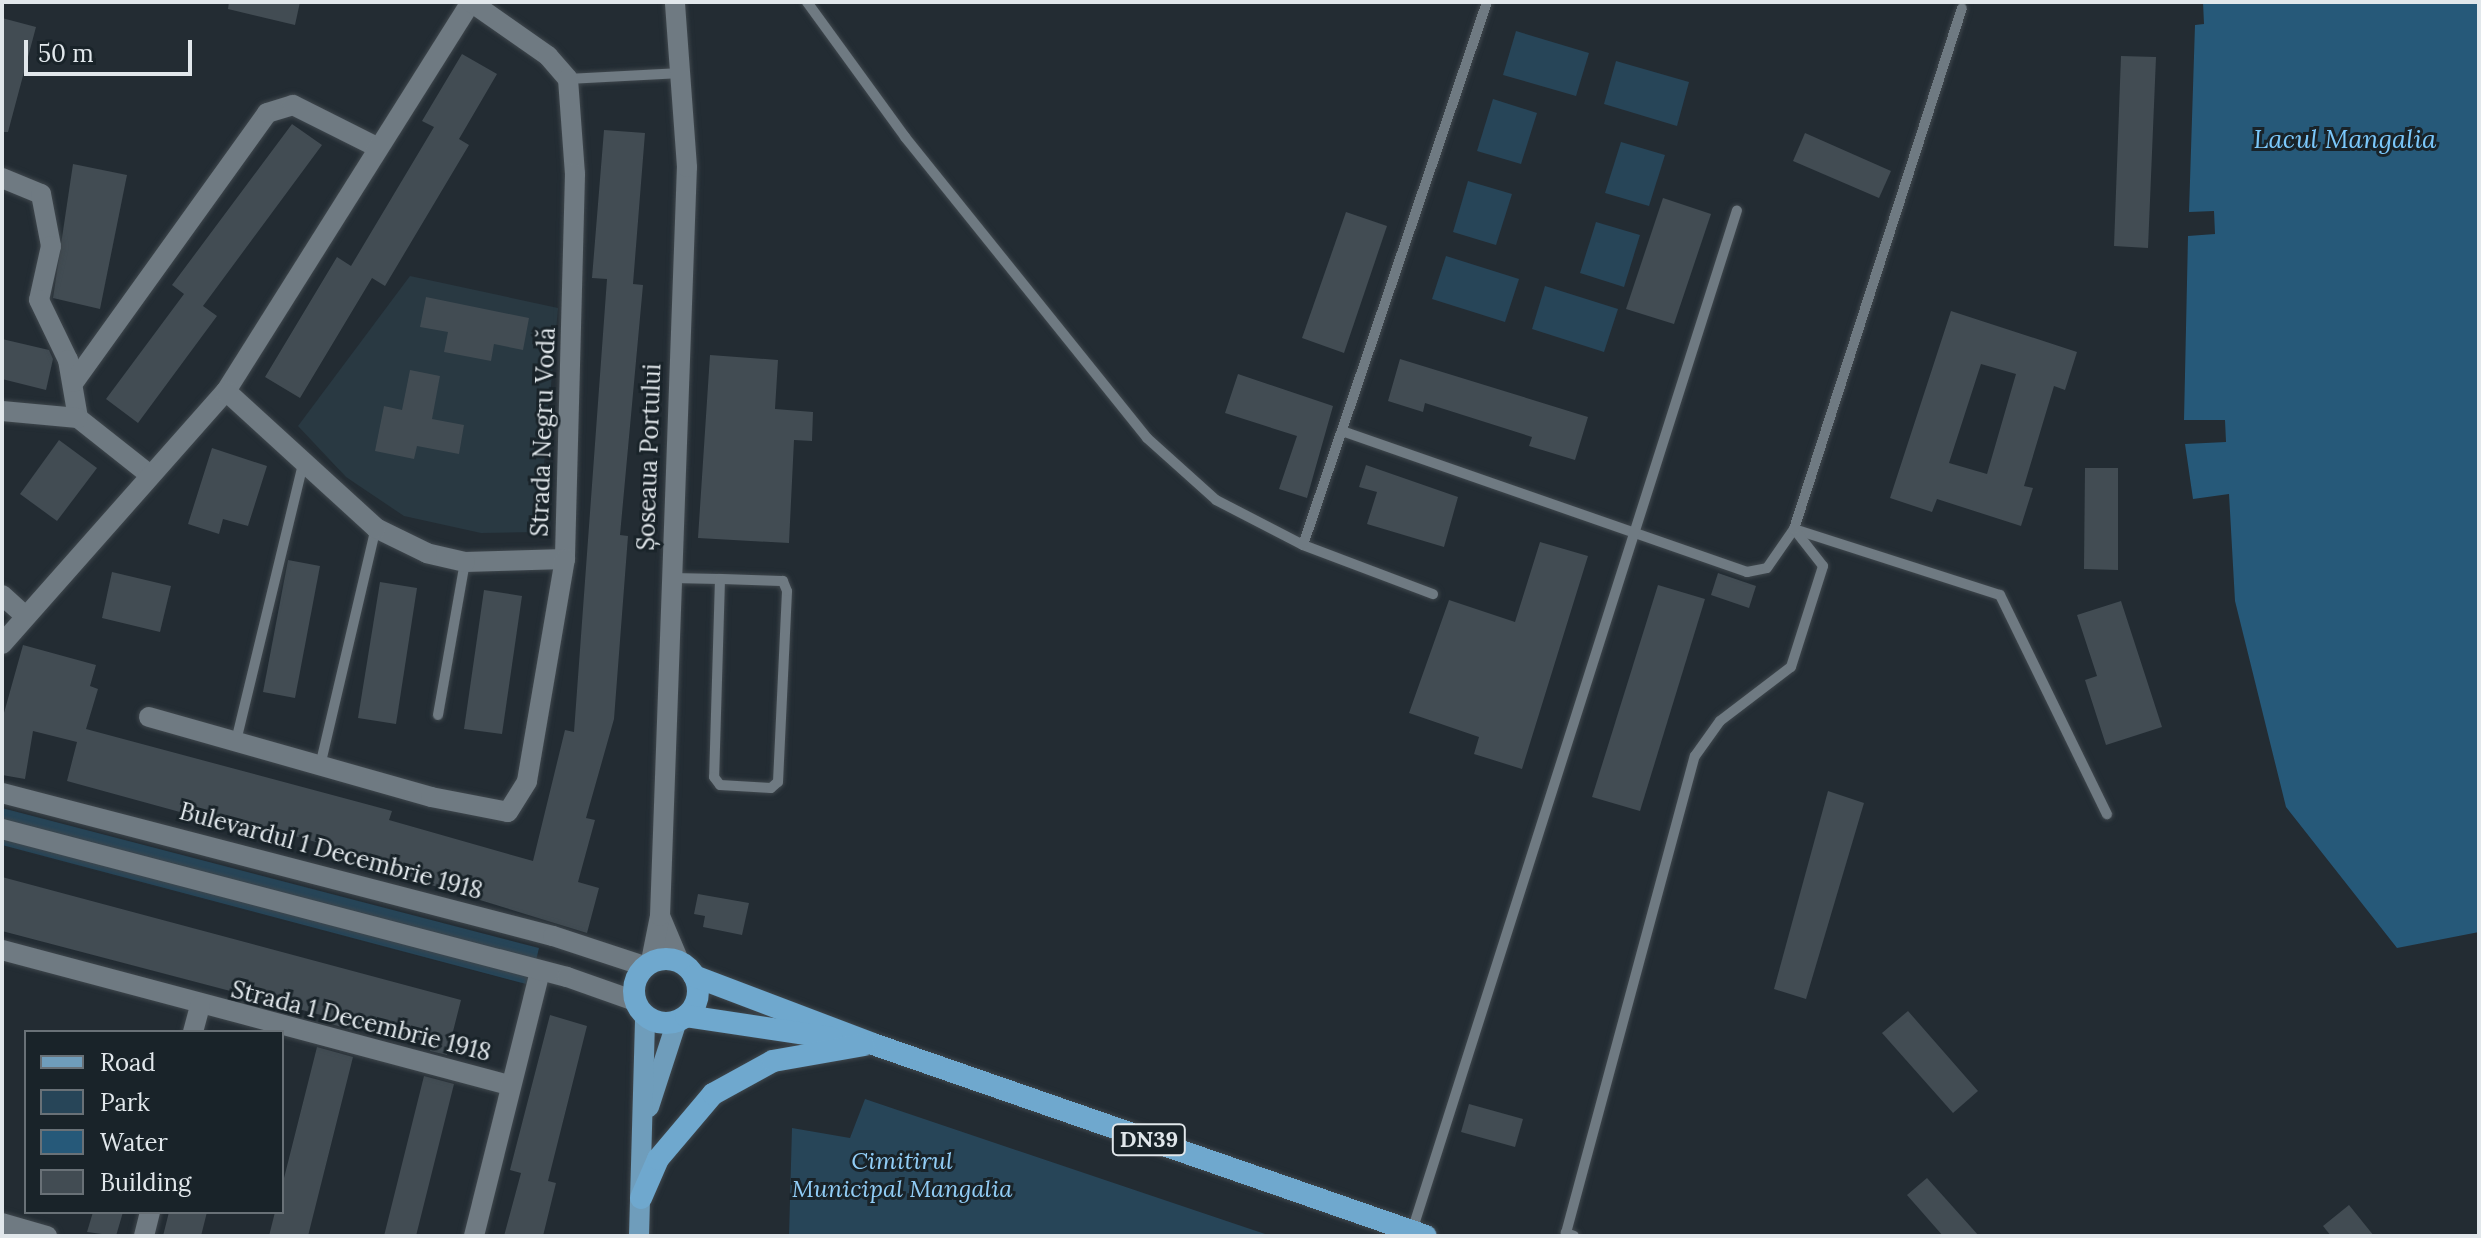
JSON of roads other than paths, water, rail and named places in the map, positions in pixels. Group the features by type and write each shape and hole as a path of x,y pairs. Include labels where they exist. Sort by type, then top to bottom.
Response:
{"highway":[{"path":"648,964 687,968 697,997 682,1018 640,1008 634,982 648,964"},
{"name":"DN39","path":"687,968 873,1044 1419,1234"},
{"name":"DN39","path":"682,1018 873,1044"},
{"path":"641,1198 658,1159 713,1094 773,1061 873,1044"}],"main road":[{"path":"639,1236 643,1122 640,1008"},
{"path":"643,1122 682,1018"}],"street":[{"path":"2,644 24,615 226,391 471,2 548,56 568,79"},
{"name":"Șoseaua Portului","path":"660,916 687,167 675,2"},
{"name":"Strada Negru Vodă","path":"226,391 304,458 376,528 427,553 465,562 565,559 575,174 568,79"},
{"path":"74,382 267,113 293,105 377,147"},
{"path":"2,178 41,194 51,246 39,300 74,382 78,418"},
{"path":"2,411 78,418 149,474"},
{"path":"149,717 320,766 508,812 527,781 565,559"},
{"path":"2,595 24,615"},
{"name":"Bulevardul 1 Decembrie 1918","path":"2,793 553,936 648,964"},
{"path":"2,829 540,971 640,1008"},
{"path":"648,964 660,916"},
{"path":"660,916 687,968"},
{"name":"Strada 1 Decembrie 1918","path":"2,950 200,1006 509,1085"},
{"path":"474,1236 509,1085 540,971"},
{"name":"Strada 1 Decembrie 1918","path":"194,1030 200,1006"},
{"path":"144,1236 150,1214"},
{"path":"2,1223 47,1236"}],"lane":[{"path":"807,2 905,137 1147,438 1216,500 1303,545 1433,594"},
{"path":"1303,545 1487,2"},
{"path":"1342,431 1747,572 1767,568 1794,529 1962,8"},
{"path":"568,79 681,73"},
{"path":"1419,1234 1737,210"},
{"path":"236,741 304,458"},
{"path":"320,766 376,528"},
{"path":"1794,529 2000,595 2107,814"},
{"path":"1574,1236 1566,1233 1695,756 1720,721 1791,667 1823,566 1794,529"},
{"path":"438,715 465,562"},
{"path":"670,578 720,579 783,581 787,591 778,782 771,788 720,785 714,777 720,579"}],"water":[{"name":"Lacul Mangalia","path":"2203,2 2479,2 2479,932 2397,948 2286,807 2235,601 2229,494 2193,499 2185,444 2226,442 2225,420 2184,420 2188,236 2215,234 2214,211 2189,212 2195,25 2204,24"}],"park label":[{"name":"Cimitirul Municipal Mangalia","path":"902,1175"}]}
